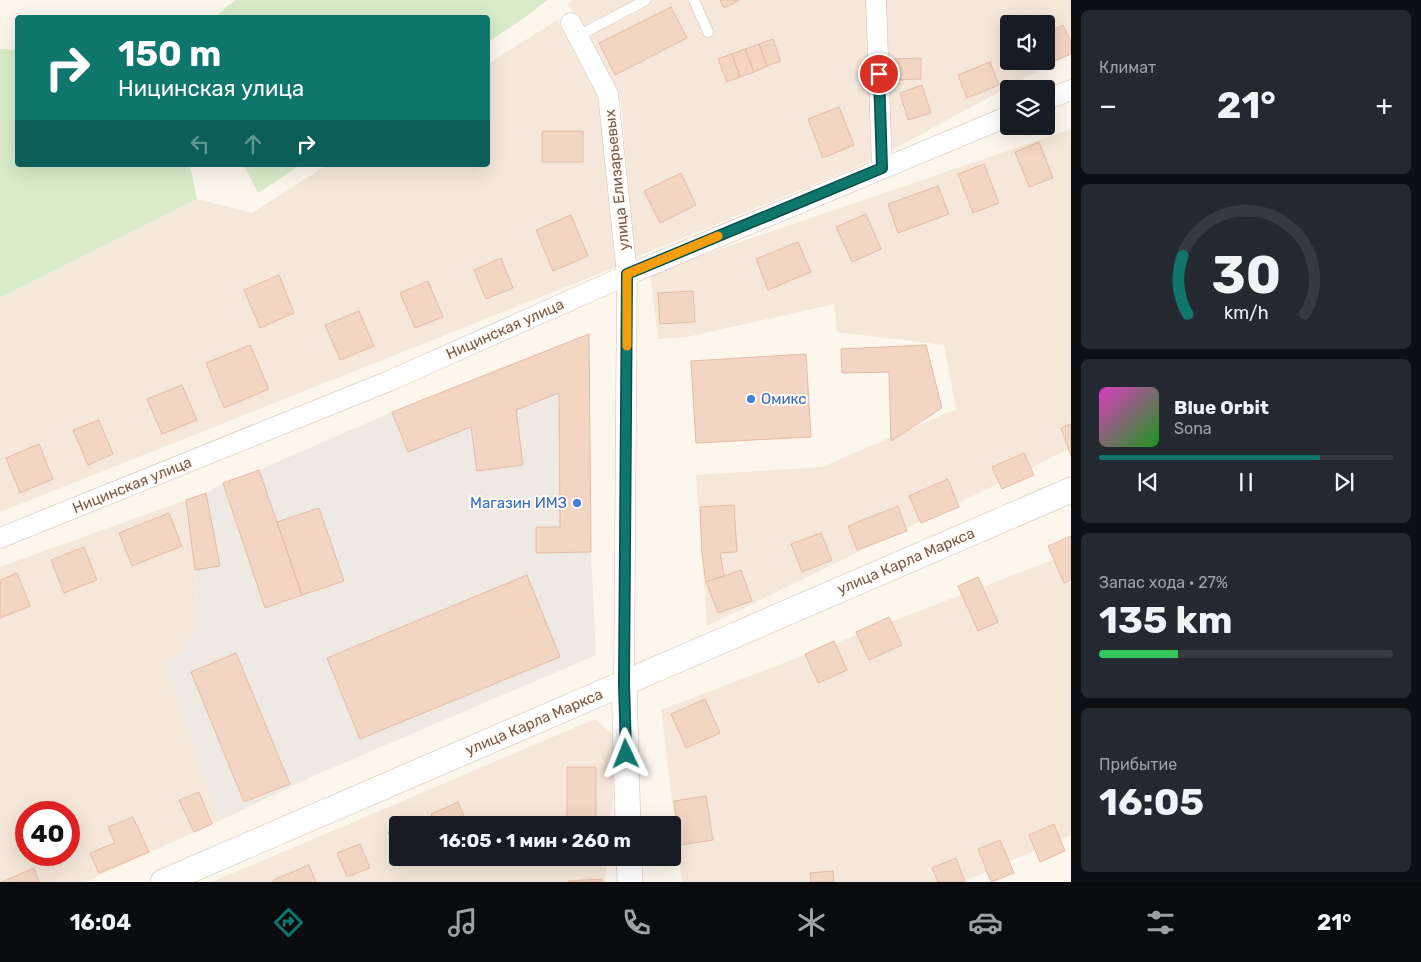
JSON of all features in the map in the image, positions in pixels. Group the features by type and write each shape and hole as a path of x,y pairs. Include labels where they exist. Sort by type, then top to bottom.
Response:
{"street":[{"path":"876,0 882,168"},
{"name":"улица Елизарьевых","path":"574,29 608,94 627,274 624,683 628,816"},
{"path":"1055,96 1071,90"},
{"name":"Ницинская улица","path":"0,538 389,381 627,274 1000,120"},
{"name":"улица Карла Маркса","path":"163,882 1071,490"},
{"path":"629,866 630,882"}],"lane":[{"path":"574,29 646,0"},
{"path":"694,0 708,32"}],"shaded area":[{"path":"573,0 868,0 876,159 634,258 621,102 568,4"},
{"path":"885,0 1071,0 1071,53 1055,62 1055,15 1000,15 1000,70 1040,70 1021,80 1000,80 1000,91 892,150"},
{"path":"557,20 598,98 616,267 0,512 0,298 197,199 252,213 324,167 490,167 490,63"},
{"path":"1071,129 1071,448 707,626 696,475 822,467 956,409 944,345 837,332 834,304 687,337 658,339 650,273"},
{"path":"589,334 591,552 596,655 311,777 219,821 166,664 186,649 198,623 195,570 186,500 392,412"},
{"path":"186,500 195,570 198,624 186,649 166,664 219,821 85,882 0,882 0,567"},
{"path":"1071,553 1071,835 963,882 682,882 680,866 681,816 674,816 661,710"},
{"path":"595,719 619,740 611,816 389,816 389,866 606,866 605,882 212,882"}],"green space":[{"path":"235,0 547,0 490,41 490,15 217,15"},
{"path":"0,49 15,50 15,167 190,167 197,199 0,298"},
{"path":"245,167 297,167 258,193"}],"building":[{"path":"720,0 740,0 724,8"},
{"path":"671,7 687,38 615,75 599,43"},
{"path":"1063,25 1071,43 1071,54 1055,61 1055,29"},
{"path":"773,39 781,61 767,66 759,44"},
{"path":"759,44 767,66 754,72 745,49"},
{"path":"745,49 754,72 740,77 732,54"},
{"path":"732,54 740,77 727,82 718,59"},
{"path":"921,58 921,79 895,80 894,59"},
{"path":"990,62 999,85 967,98 958,75"},
{"path":"922,85 931,113 908,120 900,93"},
{"path":"839,107 854,145 823,158 808,119"},
{"path":"542,131 583,131 583,162 542,162"},
{"path":"1039,142 1053,178 1029,187 1015,152"},
{"path":"984,164 999,203 973,213 958,174"},
{"path":"681,173 696,205 660,223 644,191"},
{"path":"938,186 949,214 898,233 888,204"},
{"path":"866,214 881,249 852,262 836,227"},
{"path":"571,215 588,256 553,271 536,230"},
{"path":"798,242 811,272 768,290 756,259"},
{"path":"501,258 513,288 486,299 474,270"},
{"path":"279,275 294,313 260,328 244,290"},
{"path":"428,281 443,317 415,328 400,293"},
{"path":"693,291 695,322 660,324 658,293"},
{"path":"359,311 374,346 340,360 325,325"},
{"path":"589,334 591,552 536,553 536,527 560,527 559,393 516,410 523,465 477,471 471,427 408,452 392,412"},
{"path":"250,345 269,389 224,408 206,363"},
{"path":"926,345 942,408 891,441 889,372 842,373 841,349"},
{"path":"806,354 811,437 696,443 691,361"},
{"path":"182,385 197,420 162,434 147,399"},
{"path":"99,420 113,454 88,465 73,430"},
{"path":"1071,424 1071,456 1061,428"},
{"path":"39,444 53,479 20,493 6,458"},
{"path":"1024,453 1034,475 1002,489 992,467"},
{"path":"259,470 302,595 265,608 223,483"},
{"path":"948,479 959,507 921,523 909,496"},
{"path":"206,493 220,566 195,570 186,500"},
{"path":"734,505 737,552 720,553 724,576 706,582 702,554 700,507"},
{"path":"898,506 907,531 857,550 848,526"},
{"path":"319,508 344,581 302,595 277,522"},
{"path":"169,513 182,546 132,566 119,533"},
{"path":"821,533 832,560 802,572 791,544"},
{"path":"1071,536 1071,580 1064,583 1048,546"},
{"path":"84,547 97,580 64,593 51,560"},
{"path":"741,570 752,601 718,613 706,582"},
{"path":"17,573 30,606 0,618 0,580"},
{"path":"527,575 560,657 360,739 327,658"},
{"path":"978,577 998,622 978,631 958,586"},
{"path":"889,617 902,645 869,660 856,632"},
{"path":"834,641 847,670 818,683 805,654"},
{"path":"236,653 290,784 244,802 191,672"},
{"path":"705,699 720,733 686,748 671,714"},
{"path":"567,767 596,767 596,816 567,816"},
{"path":"199,792 212,824 194,832 179,800"},
{"path":"706,796 713,840 681,845 681,816 676,816 674,801"},
{"path":"458,802 464,816 432,816 431,814"},
{"path":"133,817 149,852 99,873 90,853 115,843 108,827"},
{"path":"1054,824 1065,851 1040,862 1029,835"},
{"path":"1000,840 1014,873 991,882 978,849"},
{"path":"360,844 370,868 347,877 337,853"},
{"path":"956,858 965,882 938,882 932,868"},
{"path":"309,865 316,882 274,882 273,880"},
{"path":"34,868 39,882 2,882"},
{"path":"833,871 834,882 811,882 810,873"},
{"path":"602,879 602,882 568,882 568,881"}],"slow traffic":[{"path":"627,346 627,274 718,236"}],"place":[{"name":"Омикс","path":"751,399"},
{"name":"Магазин ИМЗ","path":"577,503"}],"route":[{"path":"626,754 624,683 627,274 882,168 879,74"}]}
